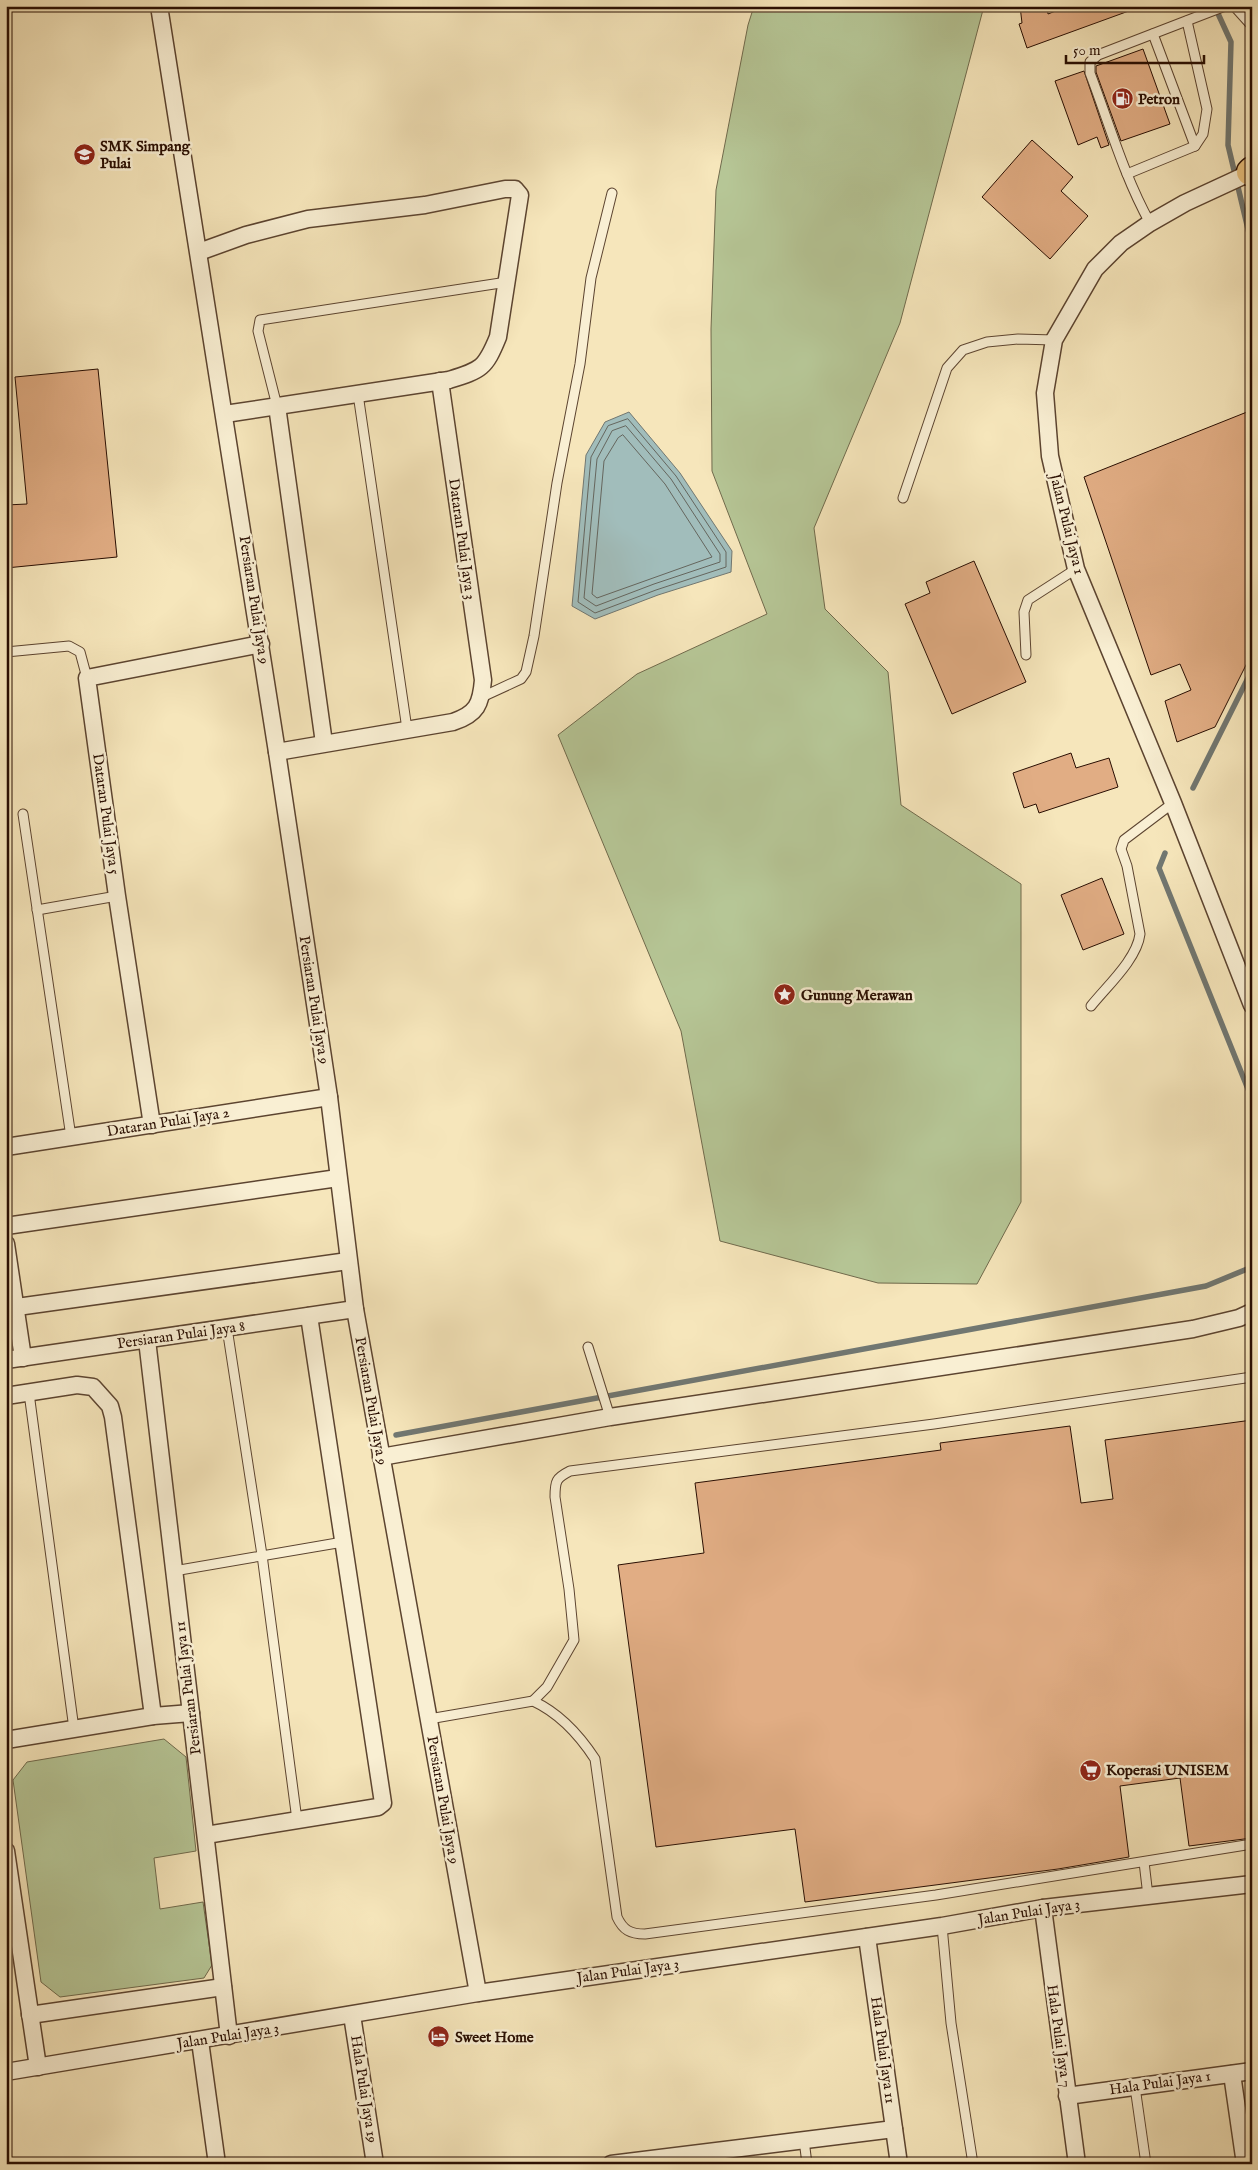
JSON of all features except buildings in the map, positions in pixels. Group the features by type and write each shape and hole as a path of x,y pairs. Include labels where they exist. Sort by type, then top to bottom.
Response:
{"street":[{"name":"Persiaran Pulai Jaya 9","path":"159,6 261,644 329,1097 355,1309 478,1993"},
{"name":"Jalan Pulai Jaya 1","path":"1250,172 1150,223 1121,243 1095,269 1054,340 1046,393 1050,456 1076,569 1173,803 1252,1005"},
{"path":"199,252 246,235 308,220 425,205 505,189 515,189 520,195 498,337 490,356 476,372 440,381 225,414"},
{"name":"Dataran Pulai Jaya 3","path":"440,381 483,680 482,697"},
{"path":"277,406 324,744"},
{"path":"87,678 261,644"},
{"name":"Dataran Pulai Jaya 5","path":"87,678 117,896 152,1125"},
{"path":"277,752 407,730 468,717 477,707 482,697"},
{"name":"Dataran Pulai Jaya 2","path":"6,1147 329,1097"},
{"path":"6,1226 338,1178"},
{"path":"6,1244 23,1358"},
{"path":"16,1307 348,1261"},
{"name":"Persiaran Pulai Jaya 8","path":"6,1360 355,1309"},
{"path":"381,1456 610,1417 1193,1329 1239,1318 1252,1312"},
{"path":"206,1835 378,1807 383,1803 309,1316"},
{"name":"Persiaran Pulai Jaya 11","path":"147,1340 230,2036"},
{"path":"6,1396 77,1385 93,1388 110,1406 114,1418 153,1716"},
{"path":"6,1740 153,1716 191,1713"},
{"path":"6,1851 38,2067"},
{"name":"Jalan Pulai Jaya 3","path":"6,2072 478,1993 942,1926 1042,1908 1252,1884"},
{"name":"Hala Pulai Jaya 7","path":"1042,1908 1077,2164"},
{"name":"Hala Pulai Jaya 11","path":"868,1937 899,2164"},
{"path":"30,2015 224,1987"},
{"name":"Hala Pulai Jaya 19","path":"352,2015 376,2164"},
{"path":"200,2041 217,2164"},
{"name":"Hala Pulai Jaya 1","path":"1067,2096 1252,2071"},
{"path":"1232,2074 1246,2164"},
{"path":"611,2164 716,2157 804,2140 894,2130"}],"lane":[{"path":"1150,223 1136,198 1089,67 1098,55 1224,6"},
{"path":"1234,6 1252,26"},
{"path":"1127,174 1195,146 1204,134 1208,109 1191,19"},
{"path":"1153,34 1195,146"},
{"path":"482,697 521,679 526,672 534,636 557,483 580,364 591,278 612,194"},
{"path":"277,406 258,332 260,320 507,282"},
{"path":"903,498 947,368 963,350 987,342 1018,339 1054,340"},
{"path":"358,394 407,730"},
{"path":"1026,655 1024,612 1028,600 1076,569"},
{"path":"6,652 69,646 80,652 87,678"},
{"path":"1092,1006 1130,959 1139,944 1140,934 1127,866 1121,849 1124,840 1173,803"},
{"path":"23,814 71,1137"},
{"path":"37,910 117,896"},
{"path":"227,1328 262,1556 297,1820"},
{"path":"588,1347 610,1417"},
{"path":"429,1719 533,1701 547,1687 574,1640 569,1589 555,1497 555,1485 559,1476 570,1471 934,1424 1252,1377"},
{"path":"29,1393 74,1729"},
{"path":"174,1571 343,1542"},
{"path":"533,1701 552,1712 574,1732 595,1759 617,1917 622,1928 633,1934 645,1934 936,1895 1252,1844"},
{"path":"1144,1862 1148,1896"},
{"path":"942,1926 951,2022 973,2164"},
{"path":"1135,2087 1146,2164"},
{"path":"804,2140 807,2164"}],"green space":[{"name":"Gunung Merawan","path":"754,6 984,6 900,323 814,528 825,609 888,672 901,805 1021,884 1021,1202 977,1284 878,1283 720,1241 681,1031 558,735 637,674 767,614 712,471 711,329 716,190 748,25"},
{"path":"164,1739 186,1757 196,1851 154,1858 160,1909 203,1902 212,1965 204,1978 60,1997 41,1982 13,1780 27,1762"}],"water":[{"path":"629,412 680,473 732,551 731,572 658,595 595,619 572,606 586,455 605,422"}],"waterway":[{"path":"1215,7 1231,42 1228,145 1252,246"},
{"path":"1193,788 1252,670"},
{"path":"1165,853 1159,868 1252,1099"},
{"path":"396,1435 1206,1286 1252,1267"}],"place":[{"name":"Petron","path":"1122,99"},
{"name":"SMK Simpang Pulai","path":"84,155"},
{"name":"Gunung Merawan","path":"785,995"},
{"name":"Koperasi UNISEM","path":"1090,1770"},
{"name":"Sweet Home","path":"439,2037"}]}
